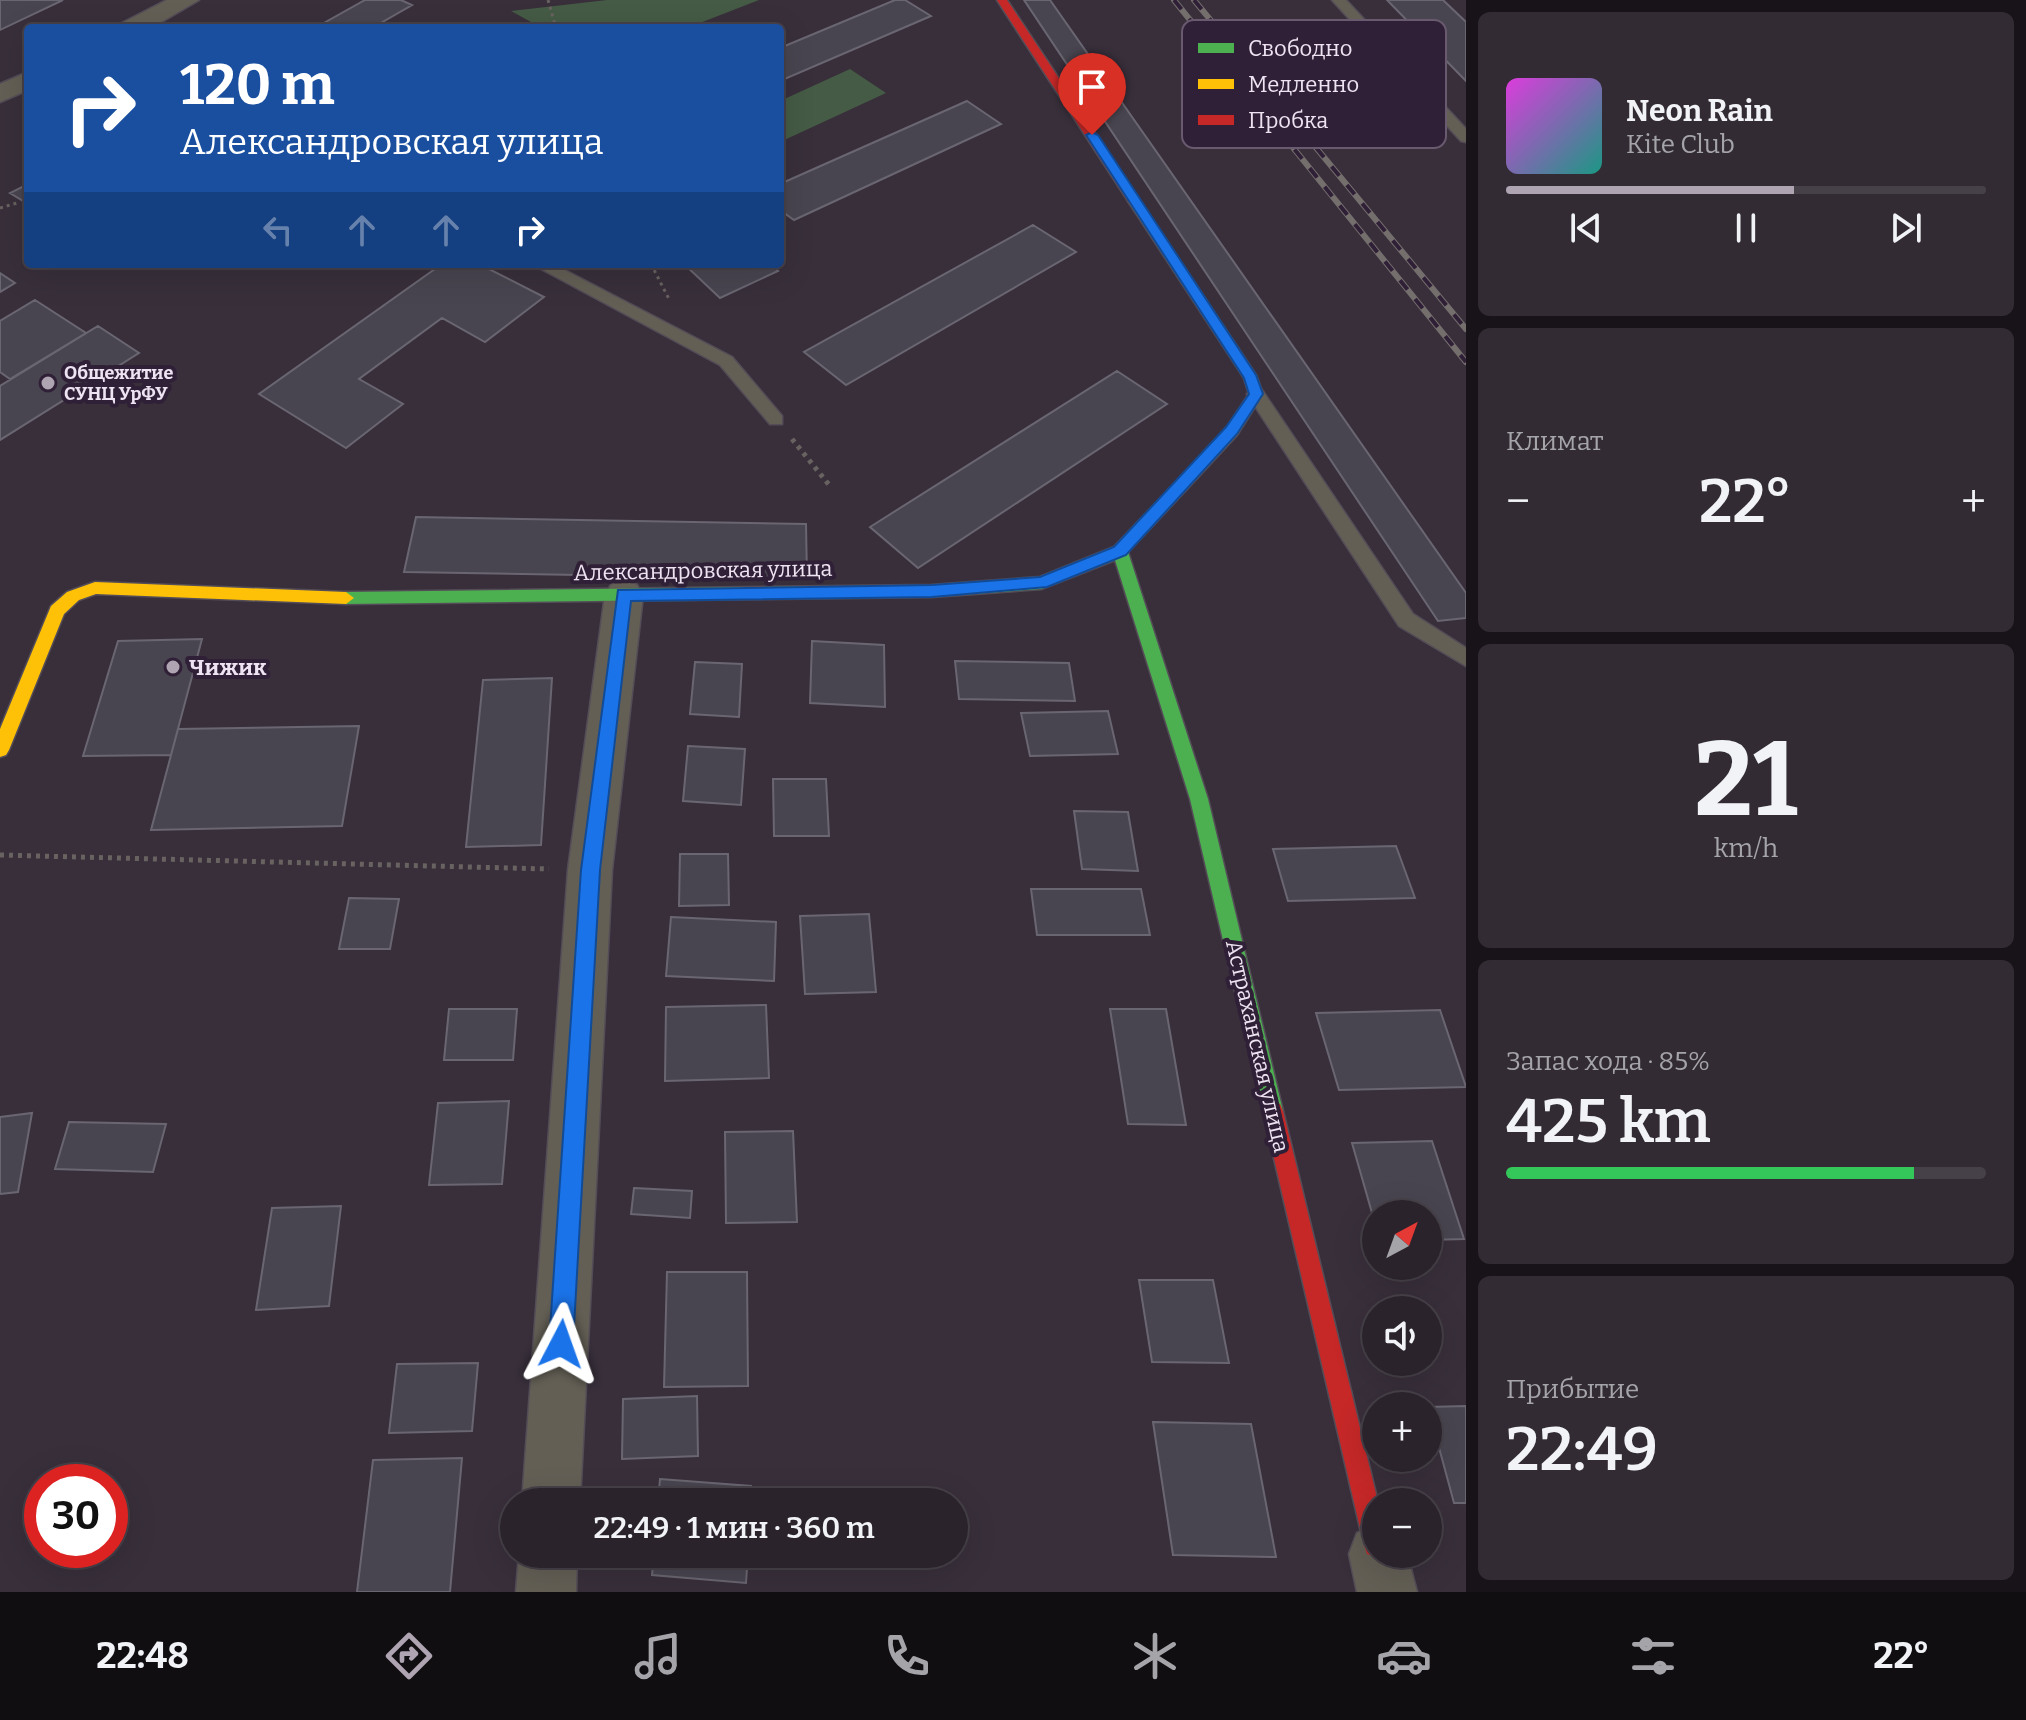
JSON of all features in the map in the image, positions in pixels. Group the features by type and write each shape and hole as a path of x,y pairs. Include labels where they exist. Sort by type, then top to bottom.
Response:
{"street":[{"path":"139,24 187,0"},
{"path":"1002,0 1251,378 1256,394"},
{"path":"0,94 24,82"},
{"name":"Александровская улица","path":"0,750 57,610 73,596 95,588 349,598 932,591 1041,583 1120,551 1232,431 1256,394"},
{"name":"Астраханская улица","path":"1120,551 1199,799 1362,1488"},
{"path":"552,1488 590,870 624,595"},
{"path":"546,1592 547,1568"},
{"path":"1381,1568 1387,1592"}],"lane":[{"path":"1339,0 1357,20"},
{"path":"1446,116 1466,138"},
{"path":"548,268 726,361 776,420"},
{"path":"1256,394 1406,620 1466,658"}],"path":[{"path":"548,0 555,24"},
{"path":"0,208 17,203"},
{"path":"776,420 830,486"},
{"path":"0,855 590,870"}],"green space":[{"path":"607,0 759,0 697,24 535,24 511,11"},
{"path":"850,69 886,93 784,140 784,99"}],"building":[{"path":"0,0 63,0 0,30"},
{"path":"365,0 401,0 412,5 379,24 322,24"},
{"path":"895,0 905,0 931,16 784,79 784,46"},
{"path":"1024,0 1050,0 1466,593 1466,618 1438,621"},
{"path":"1387,0 1443,0 1466,22 1466,81 1446,60 1446,20 1407,20"},
{"path":"967,101 1001,124 794,220 784,213 784,182"},
{"path":"24,186 24,202 10,193"},
{"path":"1033,225 1076,252 846,385 804,352"},
{"path":"436,268 487,268 544,297 485,342 442,318 359,379 403,404 346,448 259,394"},
{"path":"688,268 775,268 778,271 720,298"},
{"path":"0,273 15,283 0,292"},
{"path":"35,300 86,333 10,379 0,372 0,321"},
{"name":"Общежитие СУНЦ УрФУ","path":"98,326 139,353 0,440 0,386"},
{"path":"1117,371 1167,404 918,568 870,527"},
{"path":"416,517 806,524 807,579 404,572"},
{"path":"202,639 171,755 83,756 118,641"},
{"path":"812,641 884,645 885,707 810,703"},
{"path":"955,661 1069,663 1075,701 959,699"},
{"path":"695,662 742,664 739,717 690,714"},
{"path":"552,678 541,845 466,847 483,680"},
{"path":"1108,711 1118,754 1030,756 1021,713"},
{"path":"359,726 342,826 151,830 178,729"},
{"path":"688,746 745,749 741,805 683,801"},
{"path":"773,779 826,779 829,836 774,836"},
{"path":"1074,811 1128,812 1138,871 1082,869"},
{"path":"1396,846 1415,898 1288,901 1273,849"},
{"path":"680,854 728,854 729,905 679,906"},
{"path":"1031,889 1141,889 1150,935 1037,935"},
{"path":"349,898 399,899 390,949 339,949"},
{"path":"869,914 876,992 805,994 800,916"},
{"path":"671,917 776,922 774,981 666,976"},
{"path":"766,1005 769,1078 665,1081 666,1007"},
{"path":"449,1009 517,1009 513,1060 444,1060"},
{"path":"1110,1009 1166,1009 1186,1125 1128,1124"},
{"path":"1440,1010 1466,1087 1339,1090 1316,1013"},
{"path":"509,1101 502,1184 429,1185 438,1103"},
{"path":"32,1113 18,1192 0,1194 0,1117"},
{"path":"69,1122 166,1124 153,1172 55,1169"},
{"path":"793,1131 797,1222 726,1223 725,1132"},
{"path":"1432,1141 1464,1239 1442,1240 1442,1200 1368,1200 1352,1143"},
{"path":"634,1188 692,1191 690,1218 631,1214"},
{"path":"341,1206 329,1306 256,1310 272,1208"},
{"path":"667,1272 747,1272 748,1386 664,1387"},
{"path":"1139,1280 1213,1280 1229,1363 1152,1362"},
{"path":"478,1363 472,1431 389,1433 397,1364"},
{"path":"697,1396 698,1456 622,1459 623,1399"},
{"path":"1466,1406 1466,1503 1454,1503 1442,1459 1442,1407"},
{"path":"1153,1422 1251,1424 1276,1557 1173,1555"},
{"path":"462,1458 450,1592 357,1592 373,1460"},
{"path":"660,1479 751,1486 751,1488 659,1488"},
{"path":"653,1568 747,1568 746,1583 652,1575"}],"railway":[{"path":"1174,0 1190,20"},
{"path":"1194,0 1211,20"},
{"path":"1293,148 1466,362"},
{"path":"1316,148 1466,329"}],"traffic: fast":[{"path":"346,598 932,591 1041,583 1120,551 1181,486"},
{"path":"1120,551 1199,799 1273,1111"}],"traffic: slow":[{"path":"1134,201 1251,378 1256,394 1232,431 1181,486"},
{"path":"0,750 57,610 73,596 95,588 346,598"}],"traffic: jam":[{"path":"1002,0 1134,201"},
{"path":"1273,1111 1362,1488"}],"place":[{"name":"Общежитие СУНЦ УрФУ","path":"48,383"},
{"name":"Чижик","path":"173,667"}],"route":[{"path":"561,1344 590,870 624,595 932,591 1041,583 1120,551 1232,431 1256,394 1251,378 1092,135"}]}
